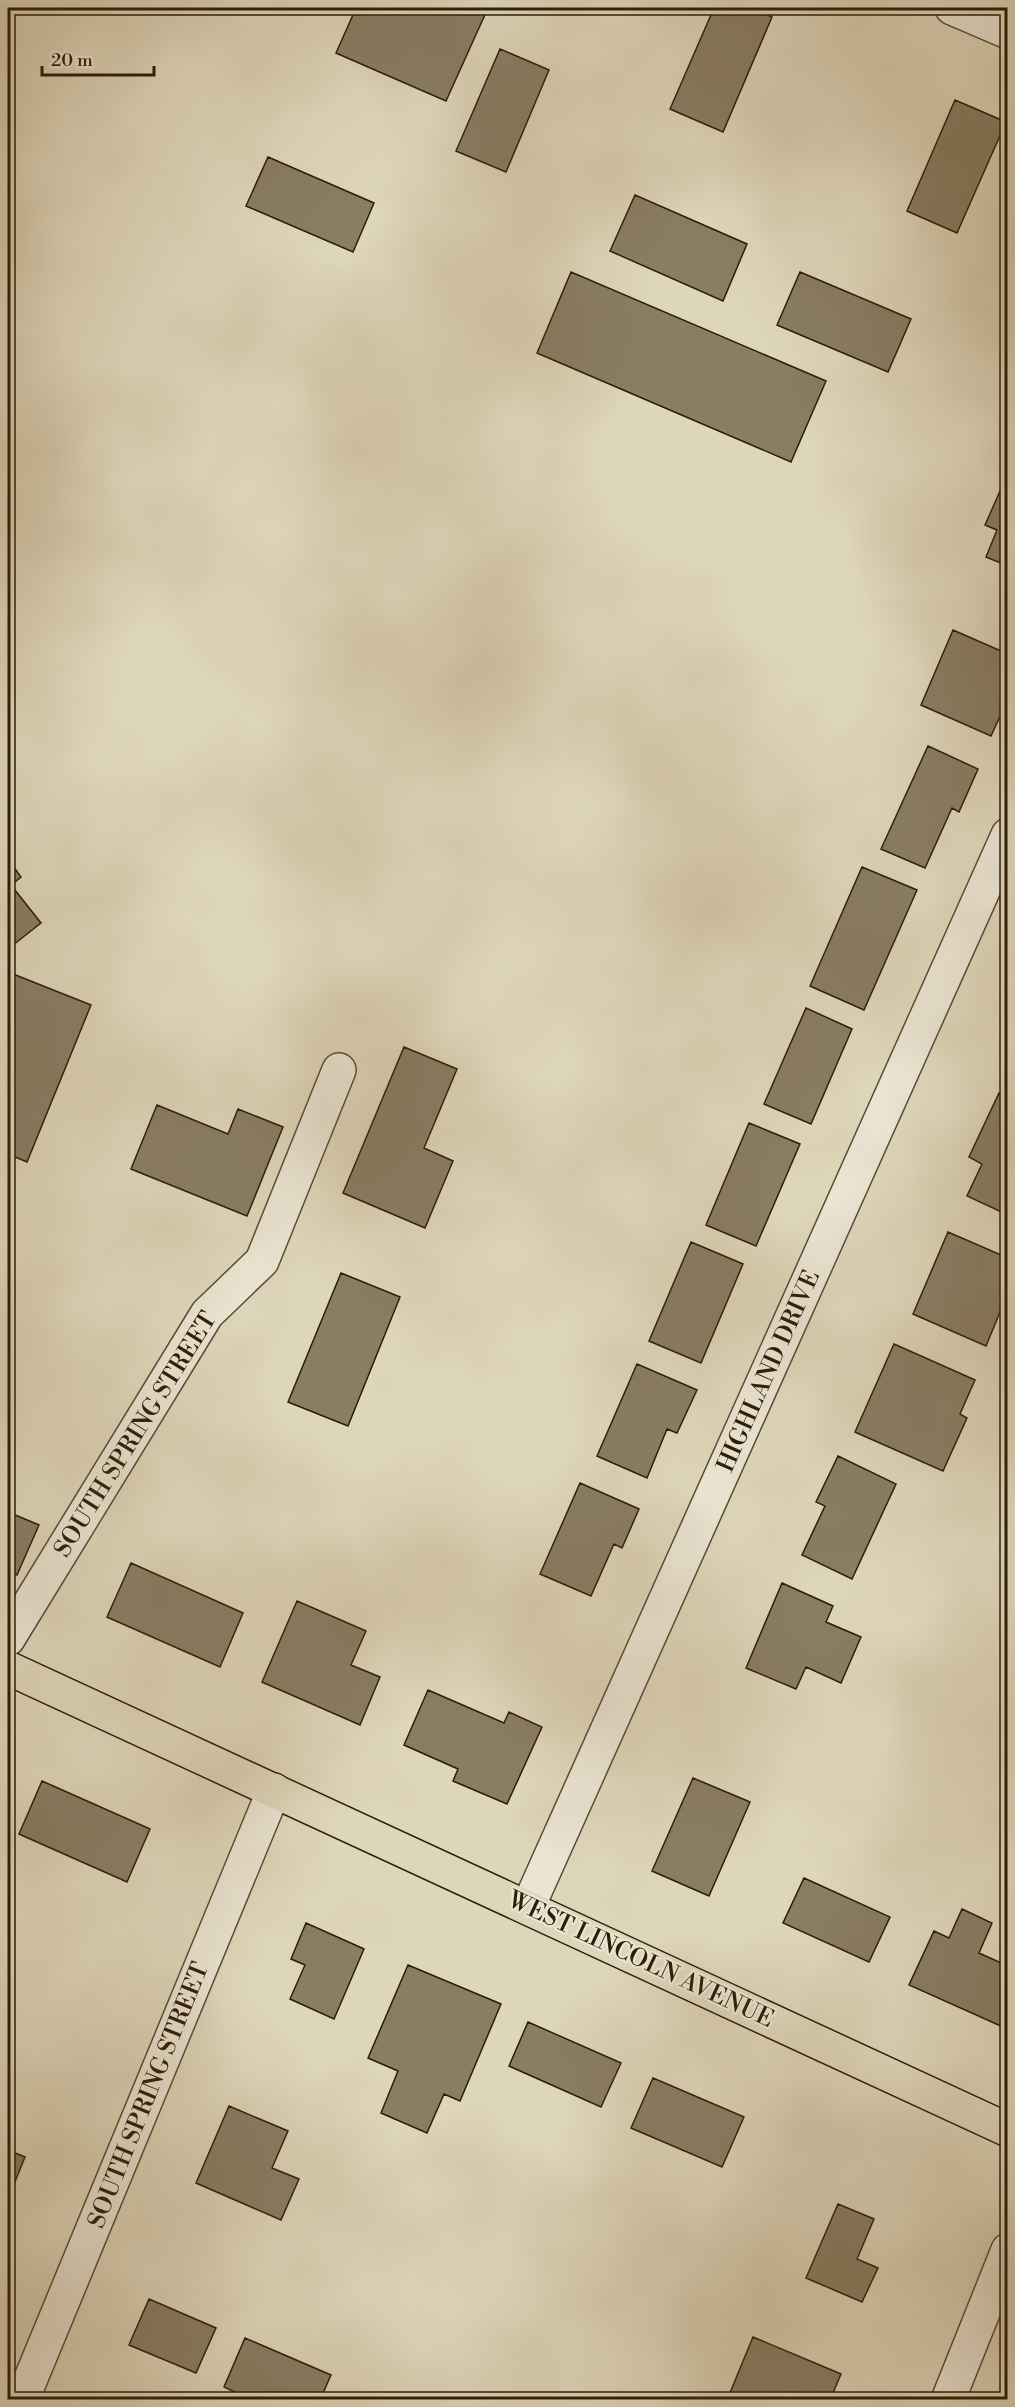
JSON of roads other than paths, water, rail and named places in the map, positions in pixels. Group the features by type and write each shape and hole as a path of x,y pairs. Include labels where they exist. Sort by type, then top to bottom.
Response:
{"main road":[{"name":"WEST LINCOLN AVENUE","path":"8,1668 528,1906 1008,2130"}],"street":[{"path":"952,8 1008,32"},
{"name":"HIGHLAND DRIVE","path":"528,1906 1008,835"},
{"name":"SOUTH SPRING STREET","path":"8,1639 207,1314 262,1261 339,1071"},
{"name":"SOUTH SPRING STREET","path":"29,2397 274,1790"},
{"path":"948,2400 1008,2250"}]}
